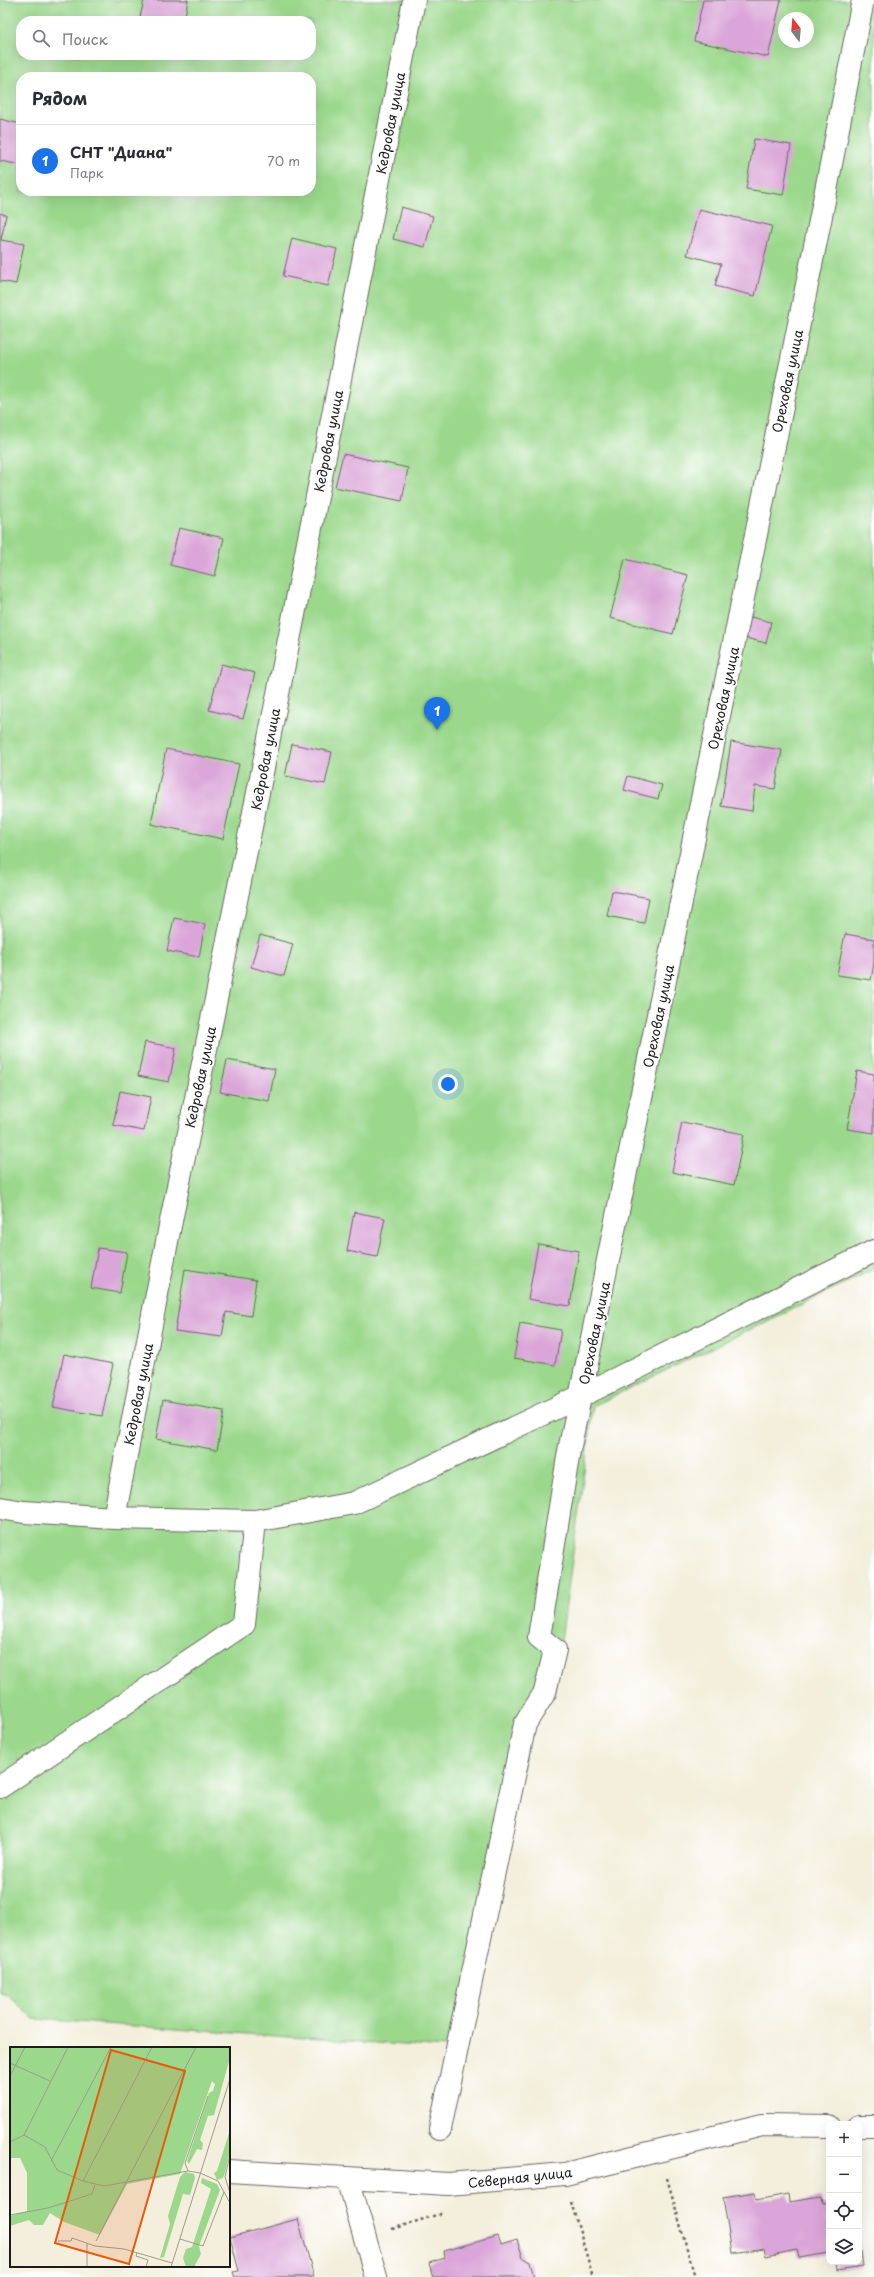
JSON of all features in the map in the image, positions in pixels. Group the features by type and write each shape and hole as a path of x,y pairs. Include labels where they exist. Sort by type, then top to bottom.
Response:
{"street":[{"name":"Кедровая улица","path":"114,1518 170,1226 292,625 414,0"},
{"name":"Ореховая улица","path":"440,2129 525,1724 545,1692 555,1650 539,1636 569,1451 816,240 863,0"},
{"path":"0,1508 24,1512 114,1518 255,1521 354,1503 581,1396 874,1251"},
{"path":"0,1787 244,1624 255,1521"},
{"name":"Северная улица","path":"230,2171 448,2184 565,2174 762,2125 826,2126"},
{"path":"862,2126 874,2126"},
{"path":"348,2178 376,2277"}],"path":[{"path":"666,2175 696,2277"},
{"path":"564,2202 579,2200"},
{"path":"572,2202 593,2277"},
{"path":"365,2238 448,2212"}],"green space":[{"path":"0,0 874,0 874,1269 593,1406 554,1692 531,1725 460,2049 34,2019 8,1995 0,1993"}],"building":[{"path":"144,0 188,0 185,16 140,16"},
{"path":"703,0 781,0 768,57 694,41"},
{"path":"0,119 16,123 16,164 0,161"},
{"path":"754,139 791,145 783,195 746,189"},
{"path":"401,207 433,216 425,247 393,239"},
{"path":"699,209 772,226 755,296 715,286 721,264 687,255"},
{"path":"0,213 6,215 1,240 24,244 16,284 0,281"},
{"path":"292,238 337,249 328,286 283,276"},
{"path":"343,454 408,468 402,501 335,487"},
{"path":"179,528 224,538 215,576 170,565"},
{"path":"625,559 688,575 673,634 610,618"},
{"path":"747,616 771,622 766,643 741,637"},
{"path":"221,664 255,673 243,719 209,710"},
{"path":"731,742 782,750 775,789 755,786 752,811 721,806"},
{"path":"292,744 332,752 325,784 285,776"},
{"path":"166,749 239,764 223,839 151,824"},
{"path":"628,776 662,785 658,799 624,790"},
{"path":"612,891 649,898 644,923 607,916"},
{"path":"174,918 205,924 199,957 167,951"},
{"path":"845,934 874,939 874,963 871,980 837,975"},
{"path":"260,935 293,944 284,976 251,967"},
{"path":"145,1042 176,1048 169,1082 138,1076"},
{"path":"227,1060 275,1069 269,1101 220,1092"},
{"path":"857,1071 874,1074 874,1133 847,1129"},
{"path":"120,1091 151,1097 144,1131 113,1125"},
{"path":"682,1122 744,1134 734,1185 672,1172"},
{"path":"354,1212 385,1218 377,1257 347,1251"},
{"path":"538,1244 579,1251 570,1306 528,1299"},
{"path":"98,1248 127,1252 120,1293 91,1288"},
{"path":"185,1269 256,1280 251,1316 226,1312 222,1337 175,1331"},
{"path":"520,1323 561,1330 555,1365 514,1358"},
{"path":"64,1354 113,1364 102,1416 53,1407"},
{"path":"163,1400 224,1411 217,1450 156,1439"},
{"path":"755,2192 756,2200 788,2194 789,2202 821,2197 822,2204 826,2203 826,2254 799,2258 797,2250 766,2256 764,2248 732,2253 723,2197"},
{"path":"298,2219 314,2277 235,2277 233,2272 239,2271 230,2237"},
{"path":"498,2236 501,2244 517,2239 523,2258 530,2262 534,2277 433,2277 429,2263 445,2258 444,2251"},
{"path":"862,2259 863,2267 837,2271 836,2265 862,2265"}],"place":[{"name":"СНТ \"Диана\"","path":"437,730"}]}
